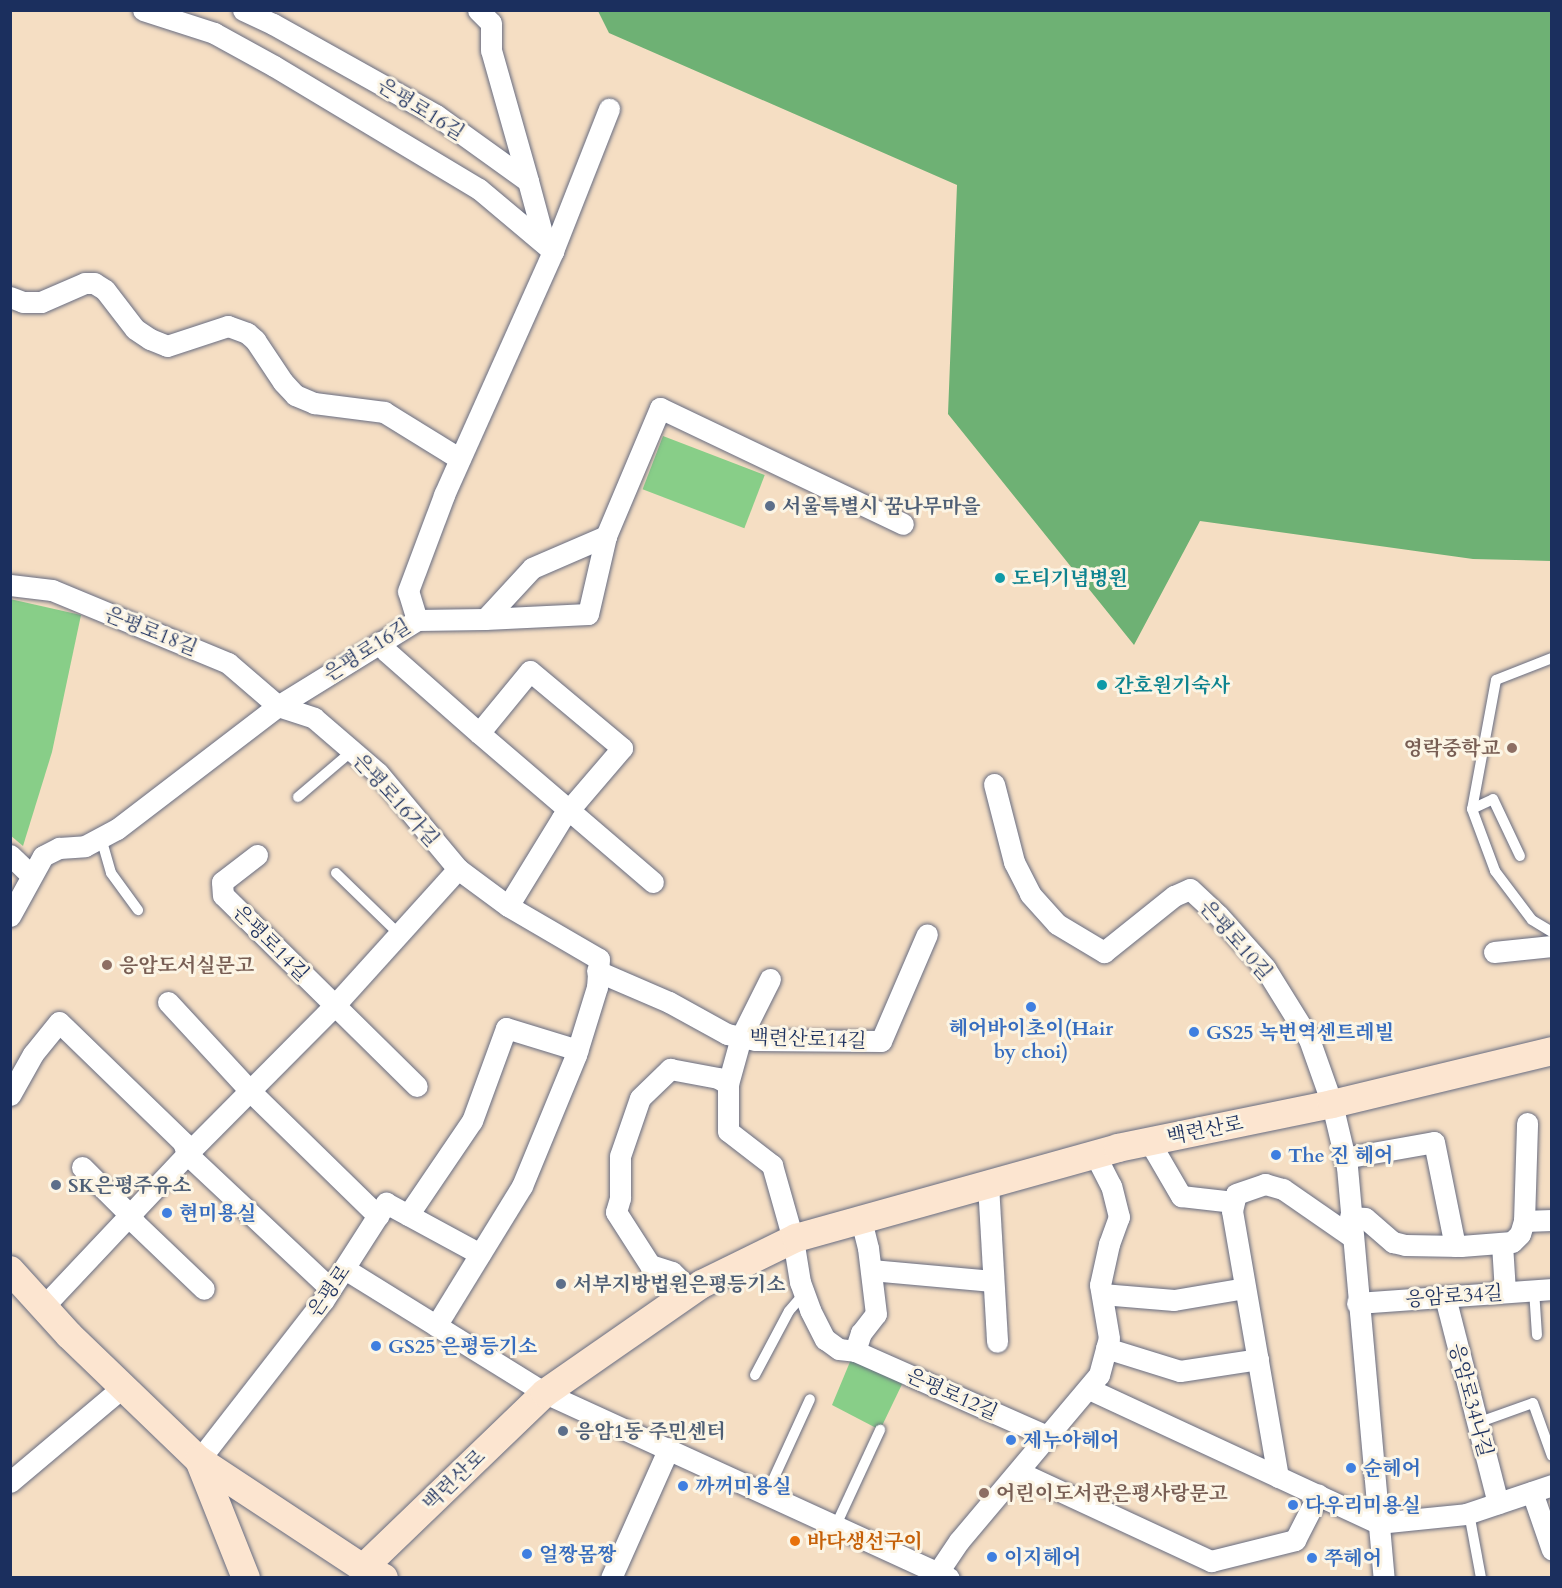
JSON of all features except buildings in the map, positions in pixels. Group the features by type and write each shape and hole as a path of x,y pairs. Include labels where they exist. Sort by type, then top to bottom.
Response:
{"main road":[{"name":"백련산로","path":"370,1574 545,1393 691,1291 793,1239 1095,1154 1332,1104 1551,1051"},
{"path":"10,1270 43,1307 200,1460 370,1574"},
{"path":"200,1460 246,1578"}],"street":[{"path":"143,10 214,33 284,71 479,189 553,251"},
{"name":"은평로16길","path":"243,10 273,24 436,115 528,181"},
{"path":"478,10 491,23 490,50 542,233 553,251"},
{"name":"은평로16길","path":"10,916 43,856 59,848 85,846 117,829 278,706 417,620 408,591 460,459 553,251 609,109"},
{"path":"10,297 23,302 41,302 85,283 94,283 105,290 135,328 150,339 166,346 228,326 247,333 255,340 283,382 295,395 314,403 384,412 460,459"},
{"path":"417,620 588,614 606,536 660,408 903,524"},
{"path":"485,619 532,568 606,536"},
{"name":"은평로18길","path":"10,585 52,590 228,663 278,706"},
{"path":"380,642 386,651 479,734 653,882"},
{"path":"436,1326 522,1186 556,1109 578,1050 597,987 599,959 508,906 531,865 569,810 622,748 530,671 479,734"},
{"name":"은평로16가길","path":"278,706 314,718 378,773 458,868 508,906"},
{"name":"은평로10길","path":"994,784 1014,862 1030,894 1057,924 1104,952 1174,896 1190,889 1218,915 1265,968 1309,1039 1332,1104 1344,1158 1383,1578"},
{"path":"10,855 31,875"},
{"name":"은평로14길","path":"257,855 222,882 223,895 417,1086"},
{"path":"43,1307 187,1154 334,1006 458,868"},
{"name":"백련산로14길","path":"597,971 643,989 727,1034 755,1040 881,1041 927,934"},
{"path":"1494,952 1551,946"},
{"path":"770,979 741,1037 728,1084 728,1131 772,1165 793,1239 804,1294"},
{"path":"168,1002 250,1091 378,1216 386,1203 480,1254"},
{"path":"10,1095 33,1054 59,1022 183,1142 187,1154 332,1289"},
{"path":"408,1215 472,1121 506,1028 578,1050"},
{"path":"691,1291 672,1272 650,1265 616,1212 620,1198 620,1156 640,1098 670,1069 718,1078 728,1084"},
{"path":"1278,1477 1232,1211 1236,1194 1265,1184 1283,1188 1351,1227 1365,1218 1393,1242 1405,1245 1455,1246 1512,1242 1520,1234 1524,1221 1527,1123"},
{"path":"1149,1141 1181,1196 1234,1203"},
{"path":"1344,1158 1434,1142 1455,1246"},
{"path":"345,1269 545,1393 836,1525 940,1576 959,1541 1099,1375 1109,1338 1100,1286 1109,1244 1119,1217 1111,1186 1095,1154"},
{"path":"82,1167 129,1214 135,1223 204,1289"},
{"path":"988,1184 997,1342"},
{"name":"은평로","path":"200,1460 332,1289 378,1216"},
{"path":"855,1352 861,1333 876,1314 871,1270 861,1219"},
{"path":"1524,1221 1551,1220"},
{"path":"1502,1244 1505,1292"},
{"path":"871,1270 993,1281"},
{"path":"1102,1294 1174,1300 1245,1288"},
{"name":"응암로34길","path":"1357,1303 1543,1289"},
{"name":"은평로12길","path":"804,1294 825,1339 839,1349 855,1352 1049,1437"},
{"name":"응암로34나길","path":"1445,1297 1498,1503"},
{"path":"1106,1348 1180,1371 1258,1359"},
{"path":"10,1482 123,1387"},
{"path":"1089,1389 1378,1523 1469,1513 1542,1488 1551,1550"},
{"path":"611,1578 669,1448"},
{"path":"1019,1472 1211,1561 1295,1540 1318,1495"}],"lane":[{"path":"1551,658 1496,680 1472,809 1495,871 1532,920 1551,932"},
{"path":"298,797 352,751"},
{"path":"1472,809 1493,799 1520,856"},
{"path":"101,837 111,873 138,910"},
{"path":"336,873 399,934"},
{"path":"1537,1335 1543,1289"},
{"path":"755,1375 789,1311 804,1294"},
{"path":"766,1493 810,1399"},
{"path":"1477,1423 1533,1403 1551,1456"},
{"path":"836,1525 880,1430"},
{"path":"1469,1513 1481,1578"}],"green space":[{"path":"598,11 1551,11 1551,561 1473,559 1200,521 1134,645 948,414 957,185 609,33"},
{"path":"663,436 765,475 744,528 643,489"},
{"path":"10,599 81,615 52,752 23,846 10,835"},
{"path":"852,1357 905,1378 880,1430 832,1405"}],"place":[{"name":"서울특별시 꿈나무마을","path":"770,506"},
{"name":"도티기념병원","path":"1000,578"},
{"name":"간호원기숙사","path":"1102,685"},
{"name":"영락중학교","path":"1512,748"},
{"name":"응암도서실문고","path":"107,965"},
{"name":"헤어바이초이(Hair by choi)","path":"1031,1007"},
{"name":"GS25 녹번역센트레빌","path":"1194,1032"},
{"name":"The 진 헤어","path":"1276,1155"},
{"name":"SK은평주유소","path":"56,1185"},
{"name":"현미용실","path":"167,1213"},
{"name":"서부지방법원은평등기소","path":"561,1284"},
{"name":"GS25 은평등기소","path":"376,1346"},
{"name":"응암1동 주민센터","path":"563,1431"},
{"name":"제누아헤어","path":"1011,1440"},
{"name":"순헤어","path":"1351,1468"},
{"name":"까꺼미용실","path":"683,1486"},
{"name":"어린이도서관은평사랑문고","path":"984,1493"},
{"name":"다우리미용실","path":"1293,1505"},
{"name":"바다생선구이","path":"795,1541"},
{"name":"얼짱몸짱","path":"527,1554"},
{"name":"이지헤어","path":"992,1557"},
{"name":"쭈헤어","path":"1312,1558"}]}
